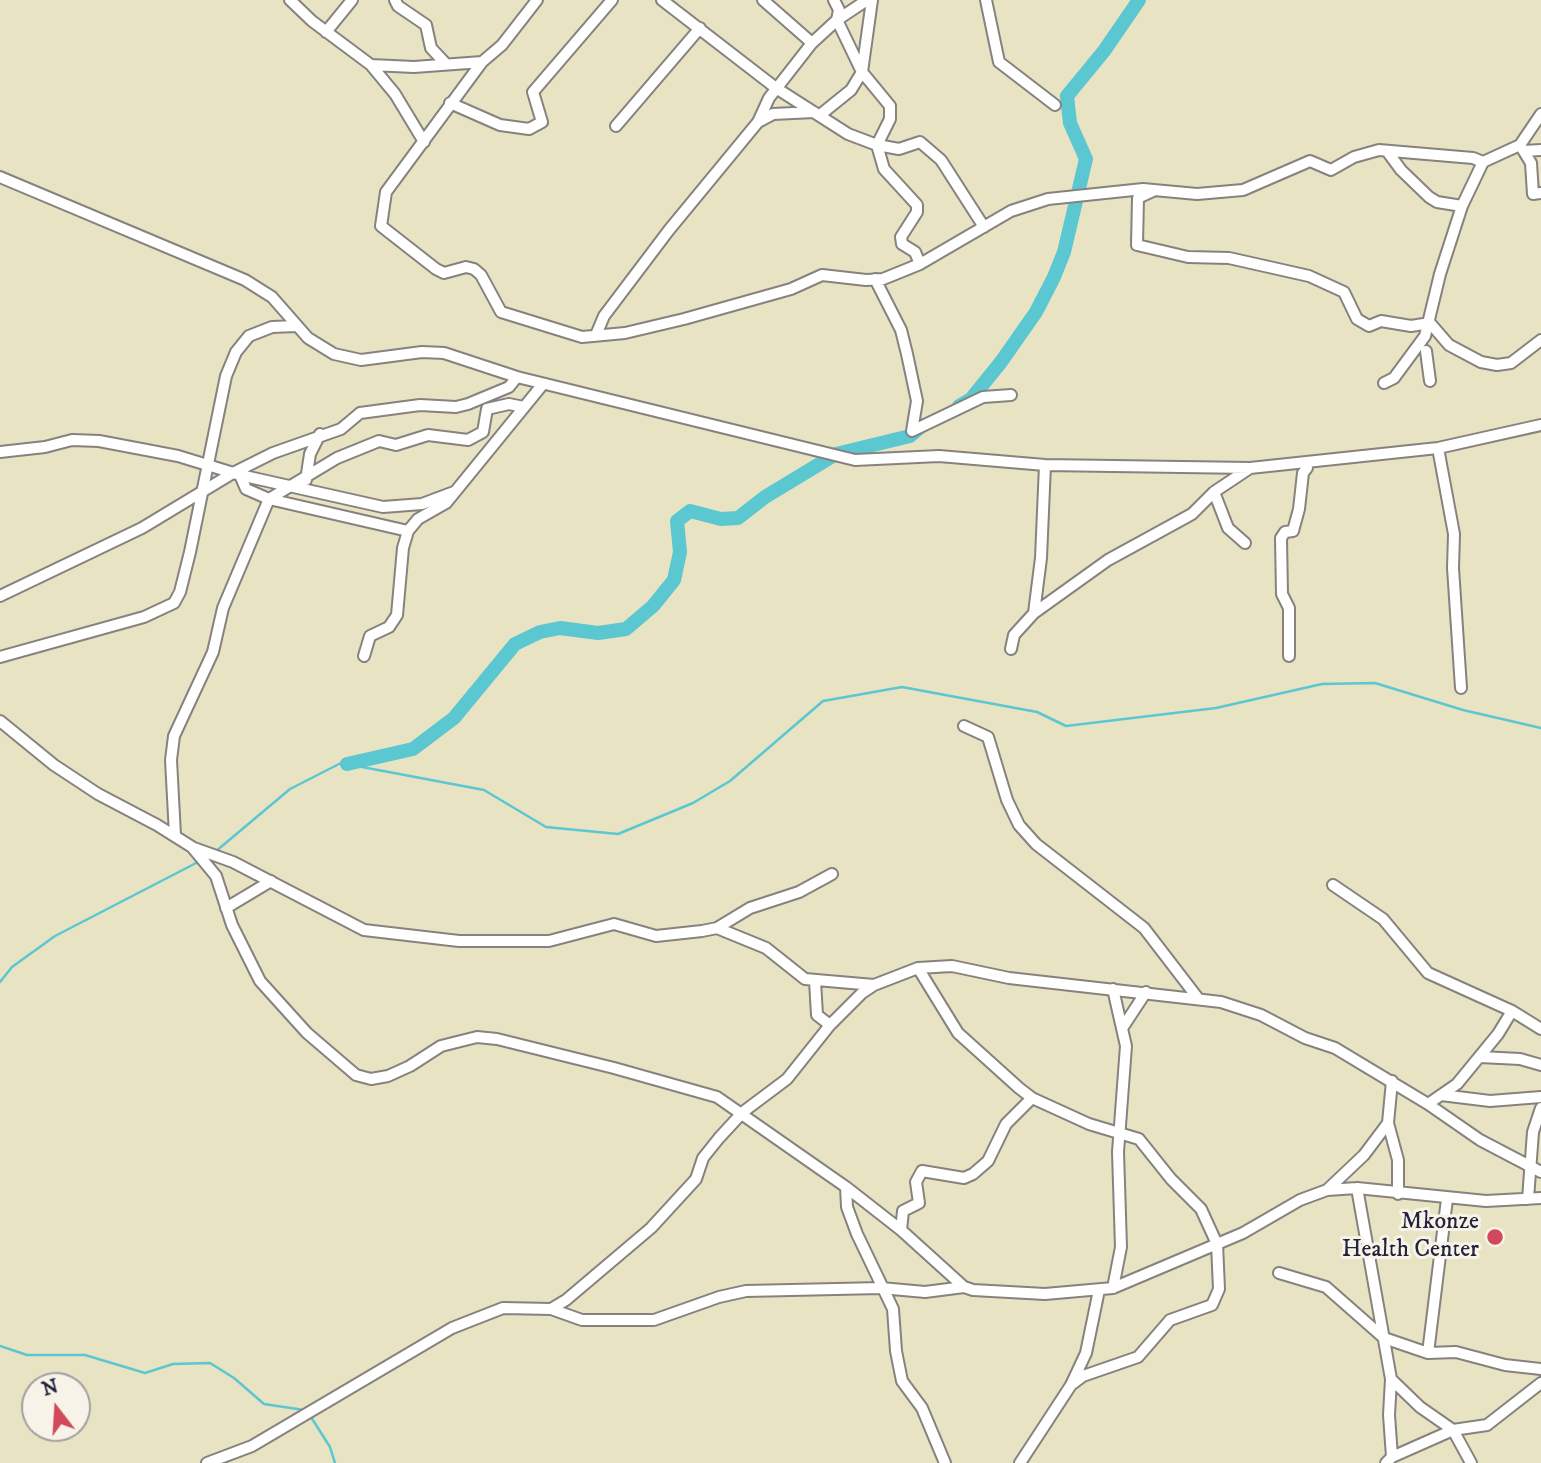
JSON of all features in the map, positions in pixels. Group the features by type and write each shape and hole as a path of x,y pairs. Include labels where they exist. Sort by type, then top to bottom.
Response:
{"street":[{"path":"290,0 326,32 371,65 395,94 424,142"},
{"path":"326,32 352,0"},
{"path":"395,0 398,6 426,24 431,48 446,64"},
{"path":"537,0 502,44 482,62 386,192 381,226 444,273 466,267 474,269 481,275 501,312 582,337 625,332 684,319 792,289 822,275 875,279 920,264 1011,211 1048,199 1159,190 1197,194 1242,190 1310,161 1331,170 1354,157 1387,151 1473,158 1483,162 1522,148 1541,150"},
{"path":"450,103 500,125 529,129 542,122 533,92 612,0"},
{"path":"662,0 776,88 848,134 877,145 899,149 920,142 941,160 984,227"},
{"path":"763,0 813,43"},
{"path":"834,0 839,10 837,20 862,72 887,99 892,113 877,145 884,169 917,205 917,212 901,237 902,244 915,251 920,264"},
{"path":"758,122 776,88 813,43 837,20 869,0"},
{"path":"596,335 604,316 668,230 763,117 783,112 817,114 851,90 862,72 869,0"},
{"path":"986,0 999,62 1055,105"},
{"path":"615,126 700,28"},
{"path":"371,65 482,62"},
{"path":"1522,148 1541,114"},
{"path":"1522,148 1531,163 1533,194 1541,193"},
{"path":"1387,151 1401,170 1429,197 1437,202 1462,206"},
{"path":"1384,383 1394,378 1422,342 1430,323 1437,284 1462,206 1483,162"},
{"path":"0,177 245,280 272,297 296,326 321,347 347,358 361,359 422,352 444,353 543,384 776,443 855,460 939,456 1045,466 1250,468 1438,448 1541,425"},
{"path":"1159,190 1138,198 1137,245 1188,257 1228,258 1309,276 1344,292 1357,319 1369,326 1381,321 1411,326 1430,323"},
{"path":"875,279 901,330 907,354 917,401 912,431 982,397 1011,395"},
{"path":"1430,323 1449,345 1481,362 1497,365 1517,360 1541,340"},
{"path":"0,657 144,617 174,603 180,592 210,464 226,376 236,352 249,336 272,327 296,326"},
{"path":"1426,351 1430,381"},
{"path":"0,596 142,528 236,474 320,434 341,429 360,413 420,405 456,407 509,387 517,377"},
{"path":"364,656 370,636 389,627 397,615 403,548 408,531 418,519 446,503 543,384"},
{"path":"175,835 171,760 174,736 213,652 223,608 269,499 337,457 379,441 396,445 428,435 468,440 483,432 487,409 509,404 524,407"},
{"path":"304,490 310,454 320,434"},
{"path":"0,452 46,447 72,440 99,441 210,464 236,474 361,505 397,508 422,504 454,492"},
{"path":"1438,448 1454,534 1453,568 1461,688"},
{"path":"1034,613 1041,558 1045,466"},
{"path":"1011,649 1014,635 1034,613 1108,560 1192,514 1214,492 1250,468"},
{"path":"1289,656 1289,608 1282,594 1281,538 1284,532 1293,531 1299,509 1303,472 1307,468"},
{"path":"236,474 246,489 269,499 408,531"},
{"path":"1214,492 1228,528 1245,543"},
{"path":"0,721 54,765 98,794 175,835 192,847 233,862 364,930 459,941 549,941 614,924 656,936 717,928 750,908 799,892 832,874"},
{"path":"964,726 988,737 1007,800 1019,825 1063,868 1136,920 1198,997"},
{"path":"192,847 216,876 226,908 260,981 307,1033 356,1075 371,1079 388,1076 410,1066 441,1046 458,1040 497,1039 717,1097 743,1112 846,1187 901,1230 964,1287"},
{"path":"226,908 271,881"},
{"path":"1333,884 1383,919 1428,973 1512,1011 1541,1029"},
{"path":"717,928 766,948 796,974 815,981 874,985"},
{"path":"551,1309 598,1276 651,1228 696,1179 708,1150 743,1112 787,1080 830,1025 874,985 918,968 952,966 1009,978 1198,997 1261,1015 1305,1038 1335,1048 1428,1104 1480,1140 1536,1169"},
{"path":"918,968 958,1033 1032,1098 1097,1128 1135,1137 1144,1144 1171,1179 1201,1209 1217,1244 1219,1289 1212,1305 1170,1320 1138,1357 1083,1376 1071,1385"},
{"path":"815,981 817,1015 821,1021 830,1025"},
{"path":"1113,989 1126,1046 1118,1161 1121,1247 1113,1287"},
{"path":"1123,1027 1146,992"},
{"path":"1428,1104 1457,1084 1480,1057 1512,1011"},
{"path":"1528,1019 1541,1017"},
{"path":"1480,1057 1520,1059 1541,1065"},
{"path":"1392,1082 1388,1123 1398,1160 1398,1194"},
{"path":"1441,1095 1490,1101 1541,1097"},
{"path":"901,1230 903,1211 919,1203 916,1182 920,1173 926,1170 964,1178 973,1174 988,1161 1006,1124 1032,1098"},
{"path":"1528,1199 1536,1169 1533,1132 1541,1108"},
{"path":"1327,1190 1364,1155 1388,1123"},
{"path":"846,1187 849,1213 896,1319 896,1351 902,1381 922,1408 945,1463"},
{"path":"207,1463 252,1446 452,1328 503,1308 551,1309 582,1320 654,1320 719,1297 746,1291 881,1288 925,1292 964,1287 993,1292 1045,1294 1099,1290 1113,1287 1217,1244 1265,1222 1300,1200 1327,1190 1357,1188 1447,1199 1541,1198"},
{"path":"1357,1188 1391,1380 1389,1460 1453,1430 1487,1425 1541,1383"},
{"path":"1427,1353 1447,1199"},
{"path":"1279,1273 1326,1287 1384,1338 1427,1353 1456,1352 1505,1365 1541,1369"},
{"path":"1020,1463 1071,1385 1086,1353 1099,1290"},
{"path":"1391,1380 1420,1407 1453,1430 1472,1463"}],"waterway":[{"path":"959,406 971,399 1001,362 1036,312 1054,277 1064,252 1086,159 1070,123 1067,96 1104,51 1139,0"},
{"path":"347,764 413,749 454,718 515,644 540,632 560,628 598,633 626,629 653,606 674,580 680,552 677,521 690,511 721,519 738,518 765,497 836,454 910,436 923,425"},
{"path":"215,852 290,789 341,763 484,790 546,827 618,834 693,803 730,781 823,701 902,687 1037,712 1066,726 1216,708 1322,684 1375,683 1463,710 1541,728"},
{"path":"0,982 12,967 55,936 200,861"},
{"path":"0,1346 27,1355 85,1355 145,1373 173,1364 210,1363 234,1378 264,1404 304,1410"},
{"path":"311,1417 330,1447 335,1463"}],"place":[{"name":"Mkonze Health Center","path":"1495,1237"}]}
